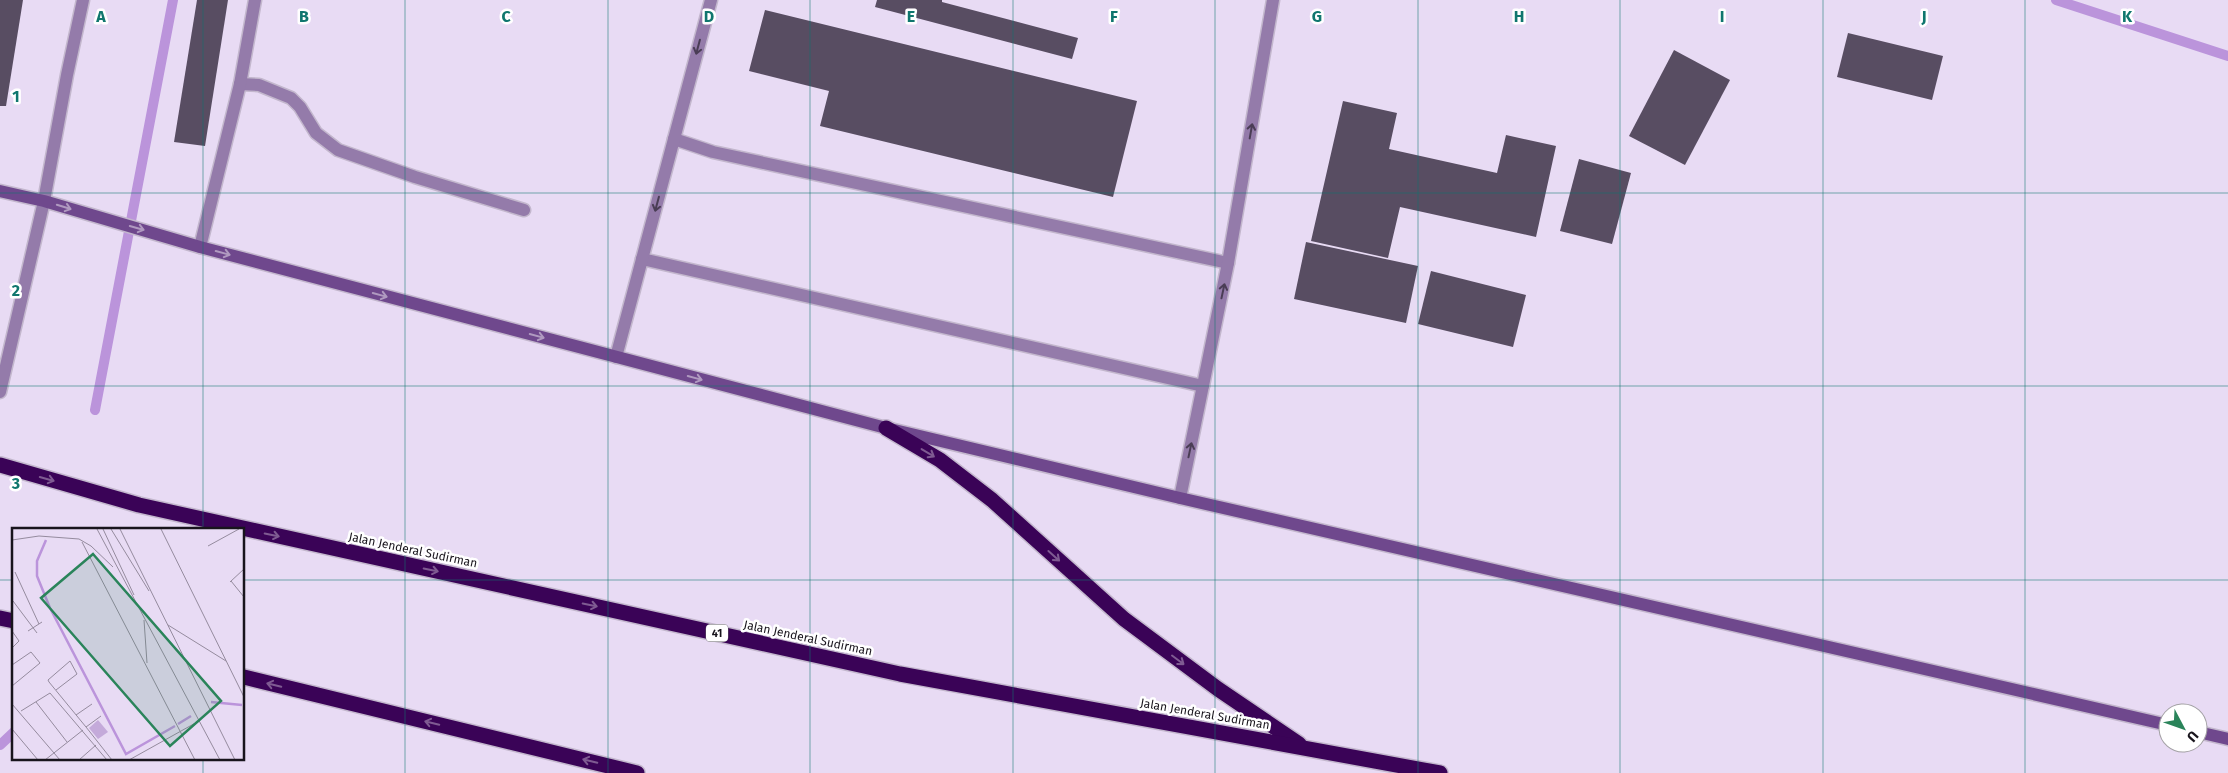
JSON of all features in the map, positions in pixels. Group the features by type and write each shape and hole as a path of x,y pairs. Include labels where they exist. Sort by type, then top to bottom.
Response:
{"highway":[{"path":"886,428 940,460 992,500 1124,619 1218,689 1305,747"},
{"name":"Jalan Jenderal Sudirman","path":"0,465 139,505 243,528"},
{"name":"Jalan Jenderal Sudirman","path":"245,529 900,674 1440,773"},
{"path":"245,677 637,773"}],"street":[{"path":"0,392 44,201 83,0"},
{"path":"200,247 240,84 255,0"},
{"path":"616,357 711,0"},
{"path":"1180,498 1228,263 1273,0"},
{"path":"240,84 259,85 290,98 300,107 316,133 338,150 415,177 524,210"},
{"path":"674,139 713,152 1228,263"},
{"path":"0,191 44,201 200,247 886,428 1180,498 2158,723"},
{"path":"642,260 1203,386"},
{"path":"2208,734 2228,739"}],"building":[{"path":"0,0 23,0 6,106 0,106"},
{"path":"197,0 228,0 205,146 174,142"},
{"path":"877,0 942,0 942,2 1078,38 1072,59 875,7"},
{"path":"765,10 1137,101 1113,197 820,126 829,91 749,71"},
{"path":"1848,33 1943,56 1932,100 1837,77"},
{"path":"1674,50 1730,80 1685,165 1629,136"},
{"path":"1343,101 1397,113 1389,149 1497,173 1506,135 1556,146 1536,237 1400,207 1388,258 1311,241"},
{"path":"1579,159 1631,173 1612,244 1560,231"},
{"path":"1306,242 1418,266 1406,323 1294,299"},
{"path":"1431,271 1526,295 1513,347 1418,324"}],"waterway":[{"path":"95,410 173,0"},
{"path":"2056,0 2228,56"},
{"path":"0,745 12,734"}]}
